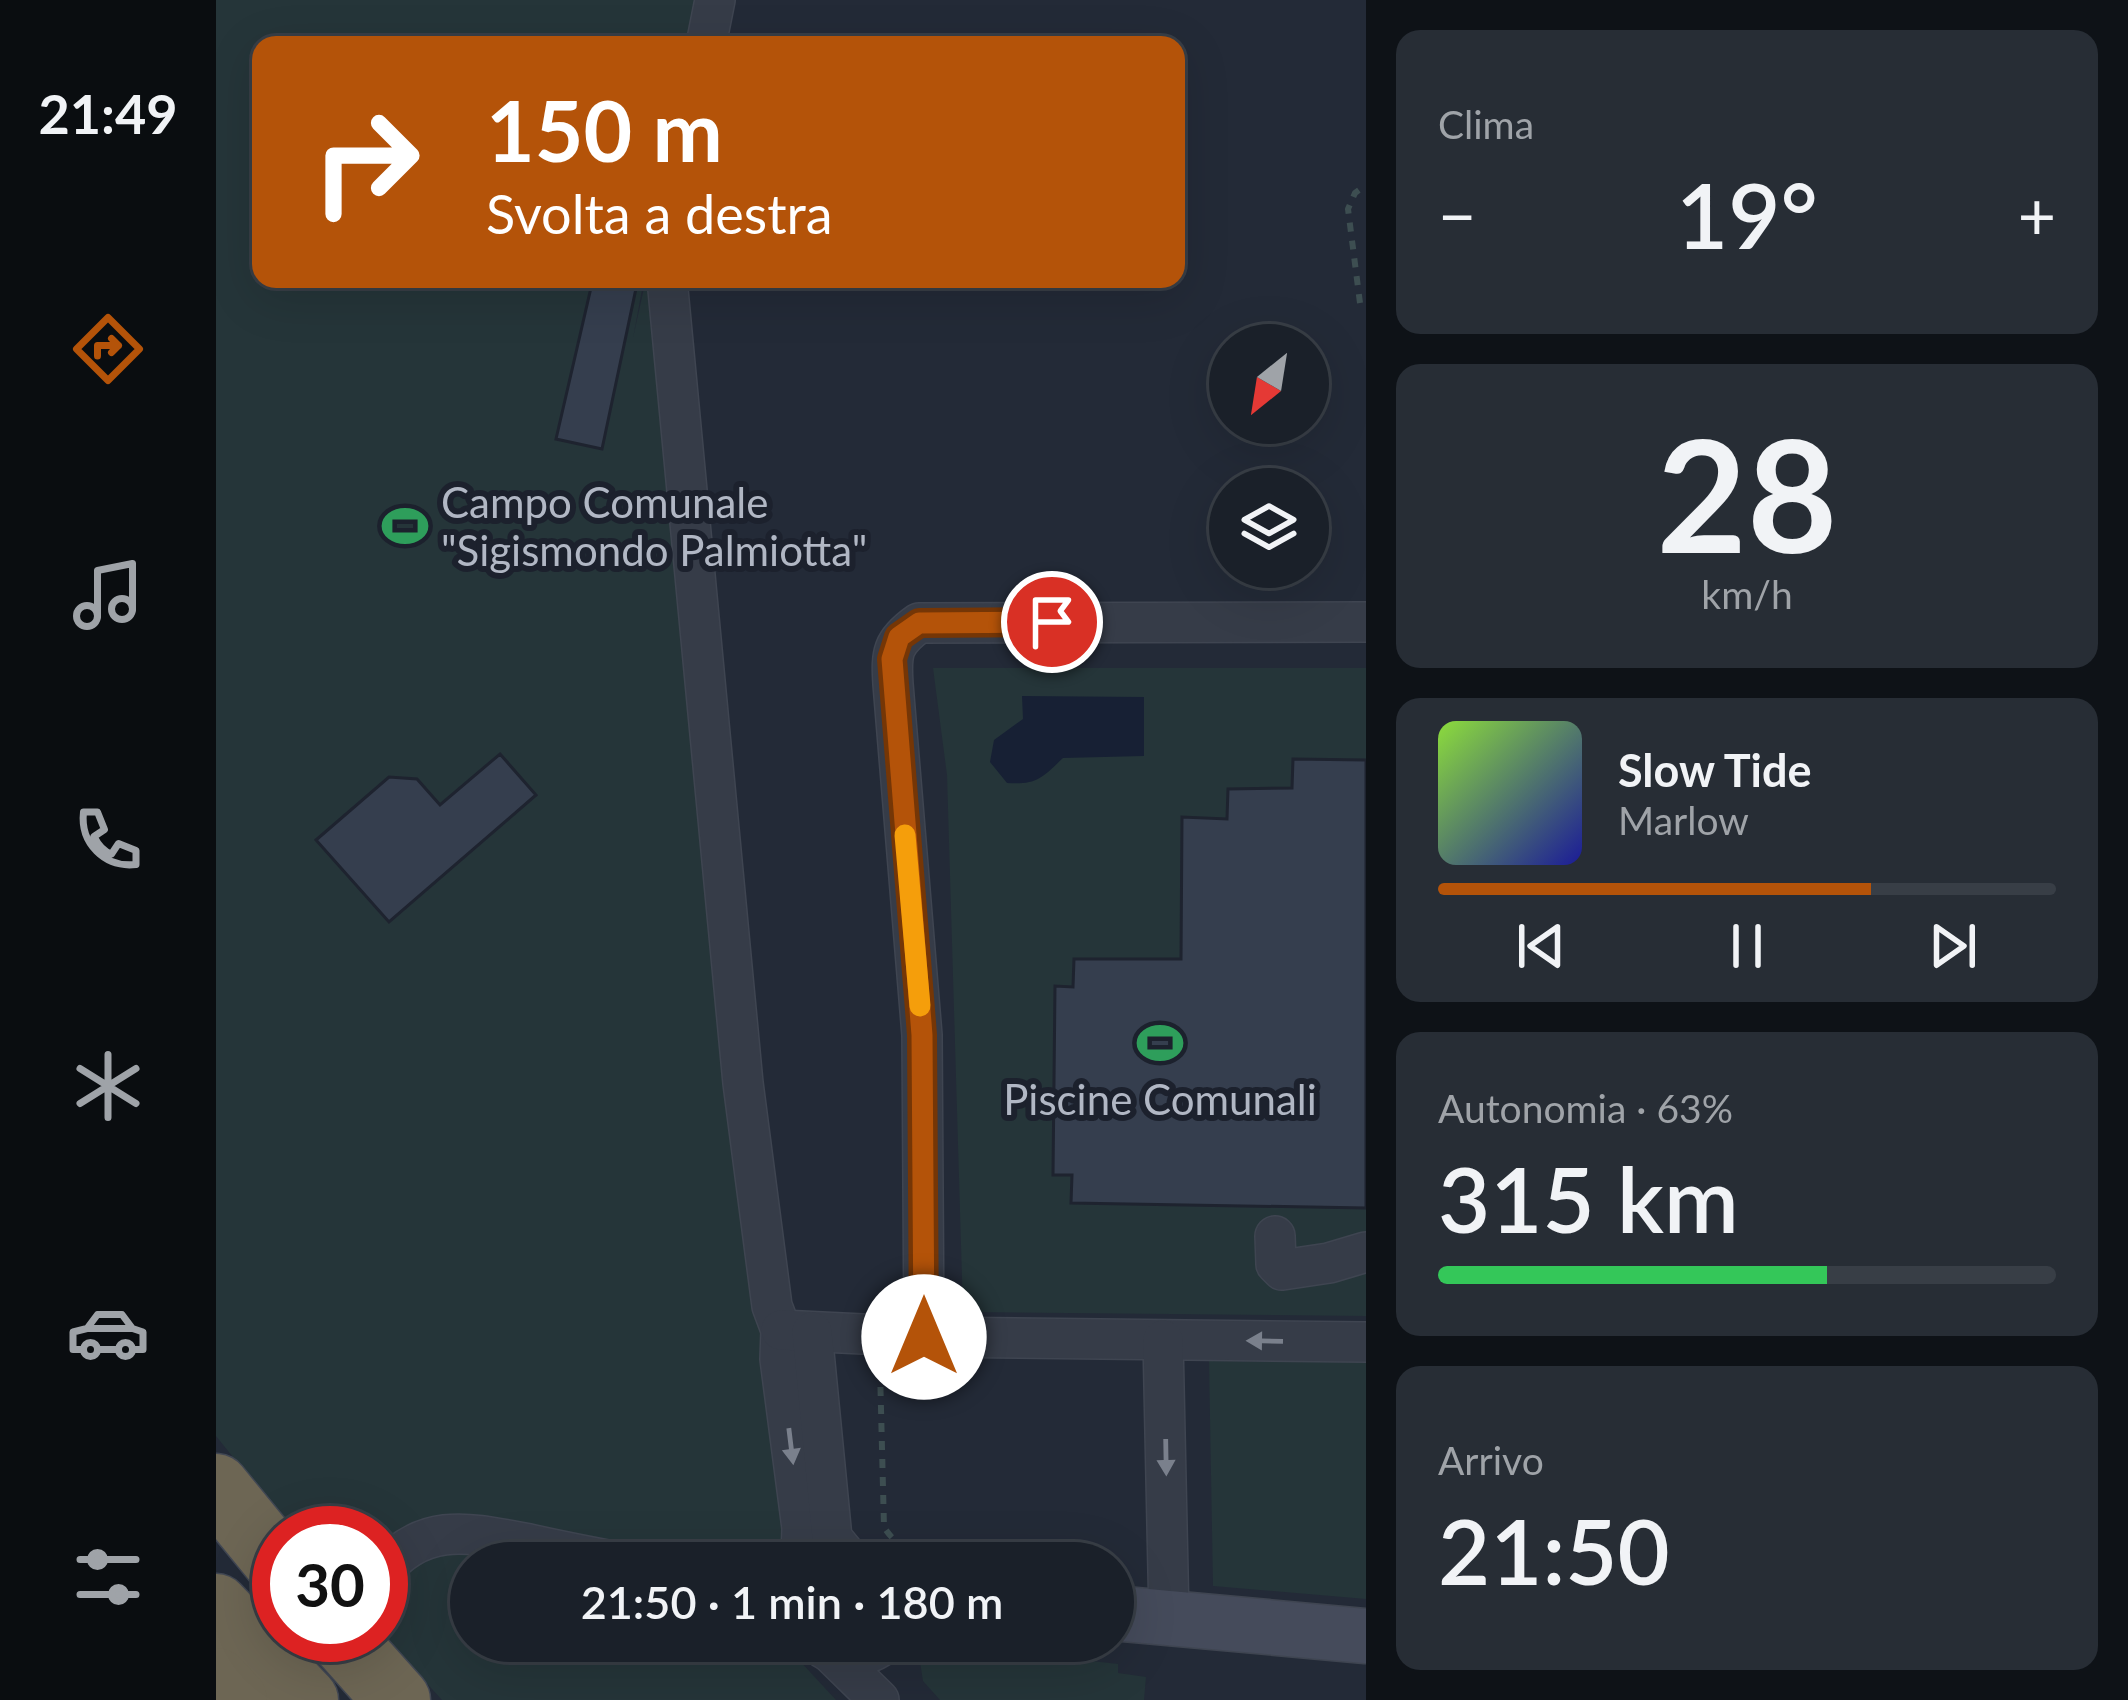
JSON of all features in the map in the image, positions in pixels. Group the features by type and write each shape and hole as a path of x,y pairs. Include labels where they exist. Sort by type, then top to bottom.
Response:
{"highway":[{"path":"216,1487 252,1531"},
{"path":"216,1606 305,1700"},
{"path":"363,1662 397,1700"},
{"path":"216,1682 234,1700"}],"street":[{"path":"708,36 715,0"},
{"path":"668,288 742,1083 772,1306 797,1331 1366,1342"},
{"path":"924,1337 922,1035 892,684 892,659 899,637 919,623 1366,622"},
{"path":"1275,1236 1276,1264 1282,1270 1366,1252"},
{"path":"797,1331 781,1359 802,1542"},
{"path":"1163,1340 1168,1618"},
{"path":"408,1547 444,1534 481,1534 520,1542"},
{"path":"1134,1614 1366,1636"},
{"path":"839,1662 879,1700"},
{"path":"888,1662 900,1700"}],"path":[{"path":"1360,303 1348,209 1355,193 1366,185"},
{"path":"879,1335 884,1527 896,1542"}],"shaded area":[{"path":"216,0 702,0 694,36 252,36 252,288 642,288 633,338 644,288 654,288 785,1532 780,1542 589,1542 491,1520 408,1549 408,1506 272,1506 216,1436"},
{"name":"Piscine Comunali","path":"933,668 1366,668 1366,1316 963,1312 947,775"},
{"path":"1209,1361 1366,1362 1366,1599 1213,1586"},
{"path":"450,1548 450,1662 801,1662 836,1700 442,1700 407,1662 408,1568"},
{"path":"920,1662 1100,1662 1118,1664 1118,1673 1146,1677 1144,1700 940,1700 923,1681"}],"water":[{"path":"1022,696 1144,697 1144,756 1063,758 1038,779 1007,783 990,762 994,740 1023,719"}],"building":[{"path":"591,288 636,288 602,449 556,439"},
{"path":"500,754 536,795 389,922 316,840 389,777 417,779 440,805"},
{"path":"1293,759 1366,760 1366,1208 1071,1203 1072,1175 1053,1175 1055,986 1073,987 1074,959 1181,959 1182,817 1227,819 1228,789 1292,788"}],"slow traffic":[{"path":"905,835 920,1006"}],"place":[{"name":"Campo Comunale \"Sigismondo Palmiotta\"","path":"405,526"},
{"name":"Piscine Comunali","path":"1160,1043"}],"route":[{"path":"924,1337 922,1035 892,659 899,637 919,623 1052,622"}]}
